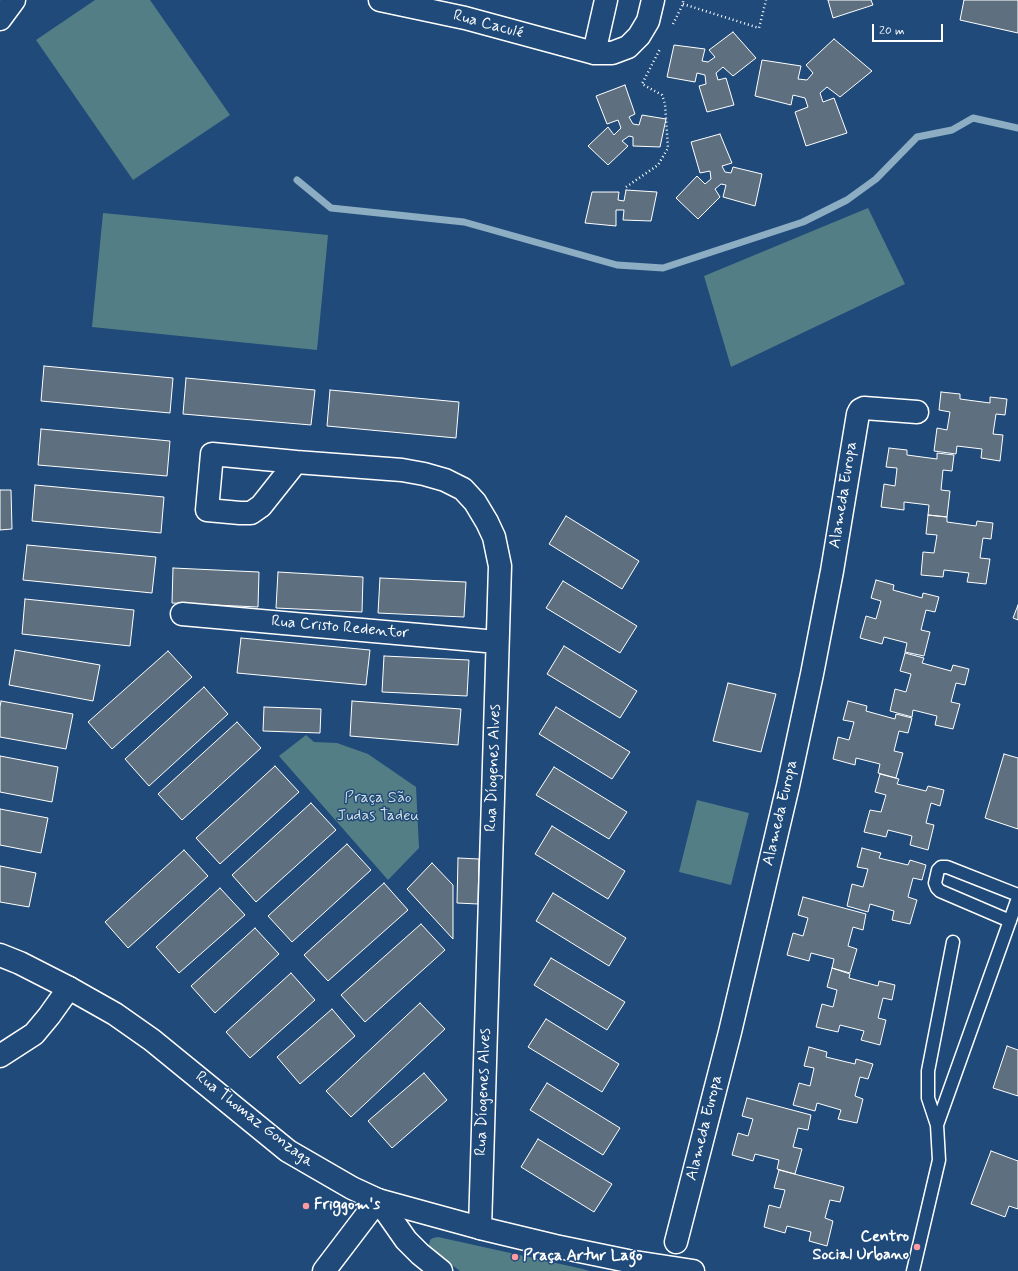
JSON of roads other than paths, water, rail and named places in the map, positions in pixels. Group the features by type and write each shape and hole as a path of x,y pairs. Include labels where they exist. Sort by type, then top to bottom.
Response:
{"street":[{"path":"0,19 14,0"},
{"name":"Rua Caculé","path":"380,0 465,18 594,53 612,53 628,47 634,42 648,21 653,0"},
{"path":"594,53 606,0"},
{"name":"Alameda Europa","path":"676,1242 732,1024 788,786 832,572 858,414 860,410 864,408 917,412"},
{"name":"Rua Díogenes Alves","path":"296,462 402,470 445,480 463,489 475,502 494,537 500,566 480,1228"},
{"name":"Rua Cristo Redentor","path":"182,614 497,642"},
{"name":"Rua Thomaz Gonzaga","path":"0,955 20,963 69,988 115,1014 152,1040 288,1151 352,1188 378,1200 629,1266 693,1271"},
{"path":"0,1056 34,1034 50,1016 69,988"},
{"path":"324,1271 378,1200 406,1240 441,1271"}],"lane":[{"path":"1010,921 940,891 935,883 938,870 941,867 947,867 1018,895"},
{"path":"937,1125 1018,898"},
{"path":"914,1271 940,1160 937,1125 928,1098 928,1071 953,942"},
{"name":"Alameda Europa","path":"669,1268 676,1242"}],"waterway":[{"path":"297,180 331,208 464,222 617,265 663,268 803,222 847,200 876,179 917,137 952,130 973,118 1018,128"}],"place":[{"name":"Friggom's","path":"306,1206"},
{"name":"Centro Social Urbano","path":"917,1247"},
{"name":"Praça Artur Lago","path":"515,1257"}],"park label":[{"name":"Praça São Judas Tadeu","path":"378,808"}]}
